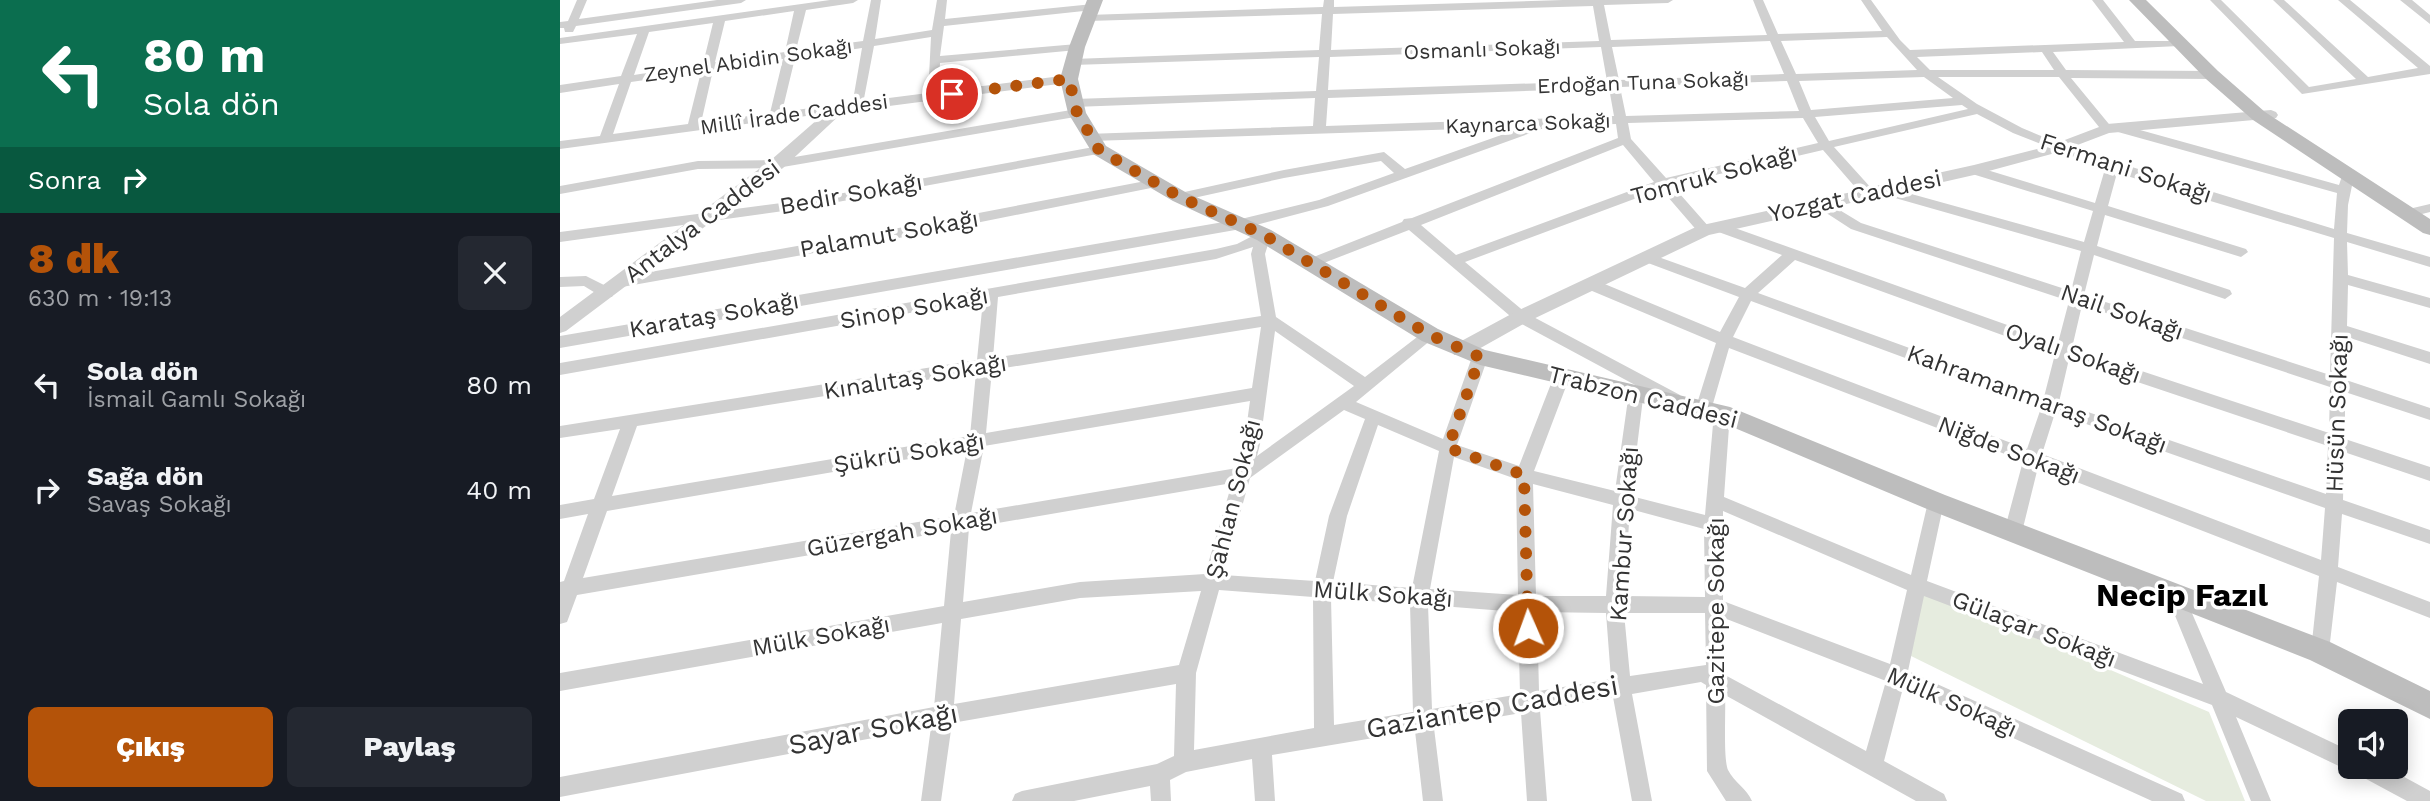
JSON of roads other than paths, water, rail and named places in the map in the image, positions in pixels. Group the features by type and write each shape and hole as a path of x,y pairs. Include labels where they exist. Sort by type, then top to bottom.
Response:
{"main road":[{"path":"2137,0 2212,75 2346,183 2430,228"},
{"path":"2156,0 2265,116 2426,213"},
{"path":"1073,63 1092,8"},
{"name":"Trabzon Caddesi","path":"1073,63 1075,108 1095,144 1180,197 1264,235 1430,335 1471,354 1702,407 1936,502 2320,650 2430,705"}],"street":[{"path":"561,43 582,0"},
{"path":"560,25 741,0"},
{"path":"561,43 720,19 770,6 801,7 853,0"},
{"path":"858,106 876,0"},
{"path":"934,96 934,60 942,0"},
{"name":"Zeynel Abidin Sokağı","path":"560,89 868,42 938,28 1092,8 1668,0"},
{"path":"1758,0 1789,78 1826,146 1873,191 2089,248 2225,293"},
{"name":"Fermani Sokağı","path":"1866,0 1890,34 1926,73 1979,110 2054,149 2430,262"},
{"path":"2097,0 2132,45"},
{"path":"2215,0 2306,91 2428,70"},
{"path":"2278,0 2364,80"},
{"path":"2343,0 2428,70"},
{"path":"2405,0 2430,20"},
{"path":"1597,1 1625,139 1664,183 1711,229"},
{"path":"1319,130 1327,54 1328,6"},
{"path":"775,117 801,7"},
{"path":"693,128 720,19"},
{"path":"605,139 644,29"},
{"name":"Osmanlı Sokağı","path":"934,60 1073,63 1890,34"},
{"path":"1909,54 2179,43"},
{"path":"2045,48 2062,74 2115,129 2346,183"},
{"name":"Millî İrade Caddesi","path":"560,145 934,96 1073,63"},
{"name":"Erdoğan Tuna Sokağı","path":"560,190 698,165 777,164 1075,108 1615,82 1926,73 2212,75"},
{"name":"Kaynarca Sokağı","path":"1095,144 1319,130 1807,114 1964,101"},
{"name":"Antalya Caddesi","path":"560,326 777,164 839,108"},
{"name":"Tomruk Sokağı","path":"1456,260 1664,183 1979,110"},
{"name":"Yozgat Caddesi","path":"1471,354 1521,317 1645,257 1711,229 1973,170 2054,149 2115,129 2265,116"},
{"name":"Karataş Sokağı","path":"560,342 1241,224 1323,203 1547,123"},
{"path":"1311,262 1625,139"},
{"name":"Bedir Sokağı","path":"560,237 806,204 1095,144"},
{"path":"1180,197 1384,156 1404,175"},
{"path":"2014,532 2112,168"},
{"path":"1973,170 2241,252"},
{"name":"Palamut Sokağı","path":"622,282 921,229 1156,183"},
{"name":"Hüsün Sokağı","path":"2320,650 2334,503 2336,384 2342,278 2339,235 2346,183"},
{"name":"Nail Sokağı","path":"1818,203 1856,226 2077,296 2430,414"},
{"path":"1409,222 1521,317 1702,407"},
{"name":"Oyalı Sokağı","path":"1711,229 1794,253 2064,351 2430,474"},
{"name":"Sinop Sokağı","path":"560,369 991,295 1228,251 1241,248 1264,235"},
{"name":"Şahlan Sokağı","path":"1184,762 1186,673 1252,443 1269,320 1258,254 1264,235"},
{"path":"1748,293 1794,253"},
{"name":"Kahramanmaraş Sokağı","path":"1645,257 2050,405 2430,537"},
{"path":"2342,278 2430,303"},
{"path":"560,282 586,281 607,293"},
{"name":"Niğde Sokağı","path":"1590,284 1724,340 2430,610"},
{"name":"Gazitepe Sokağı","path":"1742,801 1717,771 1713,605 1713,524 1716,501 1702,407 1724,340 1748,293"},
{"path":"931,801 943,715 961,522 976,442 991,295"},
{"path":"1269,320 1365,385"},
{"name":"Kınalıtaş Sokağı","path":"560,432 1269,320"},
{"path":"2339,328 2430,358"},
{"path":"1244,474 1343,403 1430,335"},
{"path":"1433,801 1423,719 1419,598 1448,448 1471,354"},
{"path":"1537,801 1530,701 1524,475 1562,376"},
{"name":"Kambur Sokağı","path":"1637,392 1623,499 1615,603 1620,685 1642,801"},
{"name":"Şükrü Sokağı","path":"560,512 1259,393"},
{"path":"1343,403 1448,448 1524,475 1713,524"},
{"path":"1324,736 1322,590 1338,516 1374,415"},
{"path":"560,616 566,589 630,423"},
{"name":"Güzergah Sokağı","path":"566,589 1244,474"},
{"name":"Gülaçar Sokağı","path":"1716,501 1916,585 2222,700 2338,755"},
{"path":"1872,766 1897,676 1936,502"},
{"name":"Mülk Sokağı","path":"560,682 1080,590 1212,582 1527,604 1713,605 1897,676 2175,801"},
{"path":"2176,596 2222,700 2261,801"},
{"name":"Sayar Sokağı","path":"560,787 943,715 1186,673"},
{"name":"Gaziantep Caddesi","path":"1022,801 1076,796 1159,774 1184,762 1261,747 1703,673 1937,801"},
{"path":"1261,747 1265,801"},
{"path":"1159,774 1161,801"},
{"path":"2387,779 2428,801"}],"district":[{"name":"Necip Fazıl","path":"2182,595"}]}
